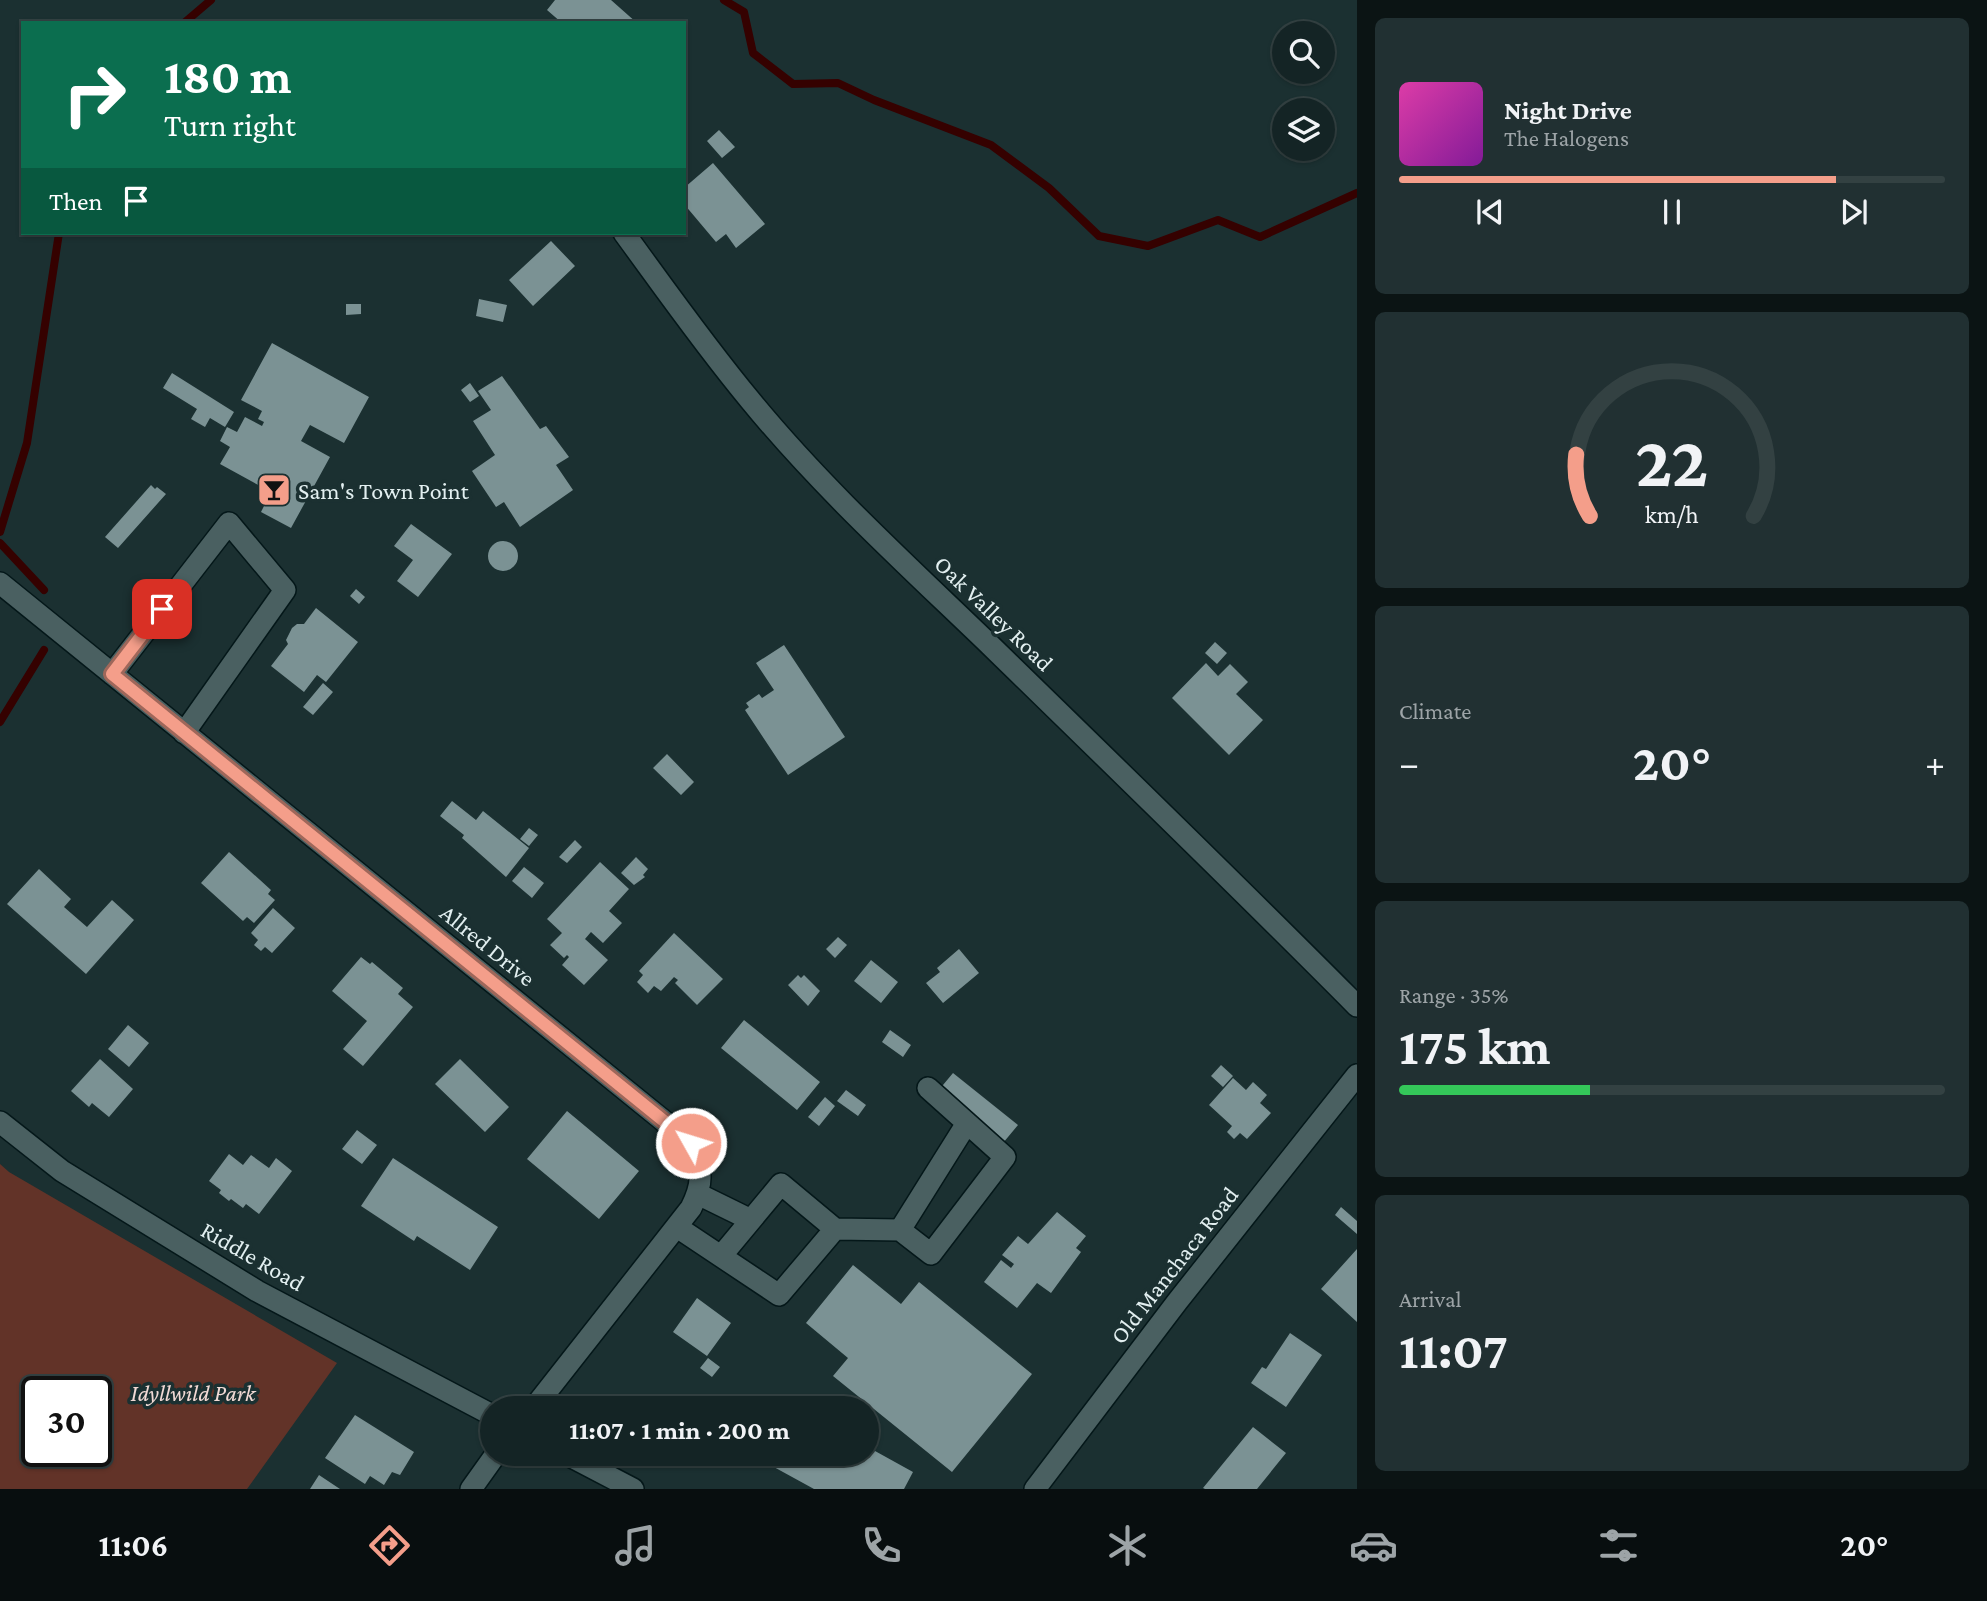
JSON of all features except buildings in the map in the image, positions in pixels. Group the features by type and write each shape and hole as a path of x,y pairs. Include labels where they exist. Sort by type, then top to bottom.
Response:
{"street":[{"name":"Oak Valley Road","path":"625,235 751,401 802,458 884,543 1235,883 1357,1006"},
{"path":"112,674 229,523 285,590 184,733"},
{"name":"Allred Drive","path":"0,583 691,1143 701,1171 698,1194"},
{"name":"Old Manchaca Road","path":"1035,1489 1177,1302 1357,1075"},
{"path":"722,1255 781,1184 835,1229 900,1230 932,1254 1005,1157 928,1088"},
{"name":"Riddle Road","path":"0,1122 62,1171 257,1291 480,1409"},
{"path":"900,1230 967,1123"},
{"path":"543,1396 677,1227 698,1194 751,1220"},
{"path":"677,1227 779,1295 835,1229"},
{"path":"471,1489 487,1466"},
{"path":"589,1466 633,1489"}],"green space":[{"name":"Idyllwild Park","path":"0,1164 9,1172 337,1363 247,1489 0,1489"}],"waterway":[{"path":"186,21 211,0"},
{"path":"724,0 744,12 753,53 793,84 838,83 874,100 991,145 1049,188 1099,236 1148,246 1218,220 1260,237 1357,193"},
{"path":"0,532 27,443 59,235"},
{"path":"0,543 44,590"},
{"path":"0,722 44,650"}],"place":[{"name":"Sam's Town Point","path":"274,490"}],"route":[{"path":"162,609 112,674 691,1143"}]}
